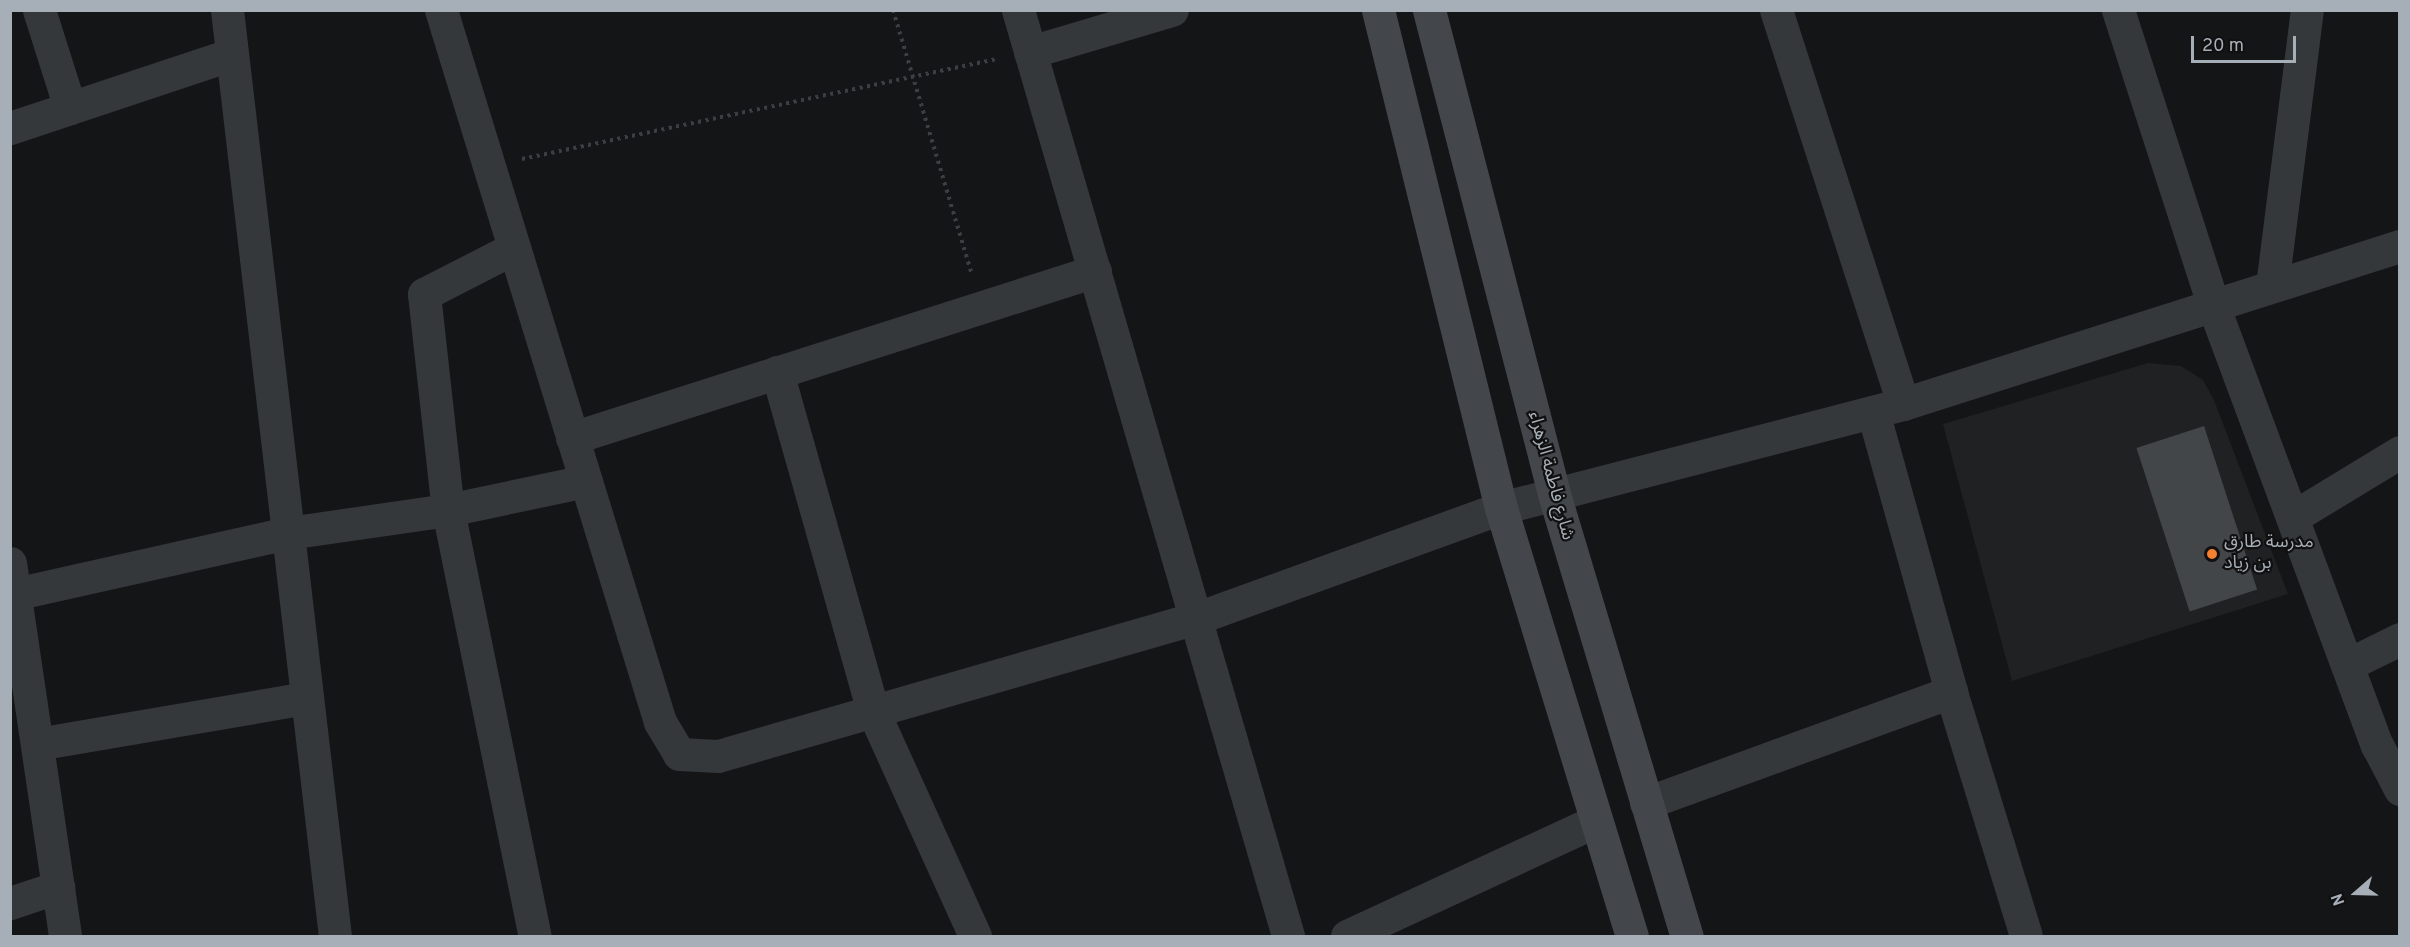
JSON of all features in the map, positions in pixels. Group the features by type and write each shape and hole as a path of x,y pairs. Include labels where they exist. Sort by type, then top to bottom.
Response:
{"main road":[{"path":"1378,10 1501,508 1632,936"},
{"name":"شارع فاطمة الزهراء","path":"1429,10 1554,495 1687,936"}],"street":[{"path":"39,10 70,108"},
{"path":"226,10 335,936"},
{"path":"1018,10 1288,936"},
{"path":"1030,52 1172,10"},
{"path":"1776,10 1888,408 1951,692 2026,936"},
{"path":"2118,10 2214,305 2349,664 2377,745 2400,789"},
{"path":"2272,286 2307,10"},
{"path":"442,11 660,722 679,754 718,756 1197,618 1501,508 1888,408 2400,246"},
{"path":"10,128 232,54"},
{"path":"514,248 424,294 448,510 535,936"},
{"path":"573,438 1095,271"},
{"path":"777,372 873,711 975,936"},
{"path":"2293,517 2400,452"},
{"path":"65,936 12,584 288,533 448,510 586,481"},
{"path":"2349,664 2400,639"},
{"path":"1646,803 1951,692"},
{"path":"37,744 307,698"},
{"path":"1347,936 1596,821"},
{"path":"10,903 58,887"}],"path":[{"path":"893,10 981,307"},
{"path":"489,166 1030,52"}],"shaded area":[{"path":"2148,363 2181,366 2203,380 2214,400 2288,594 2012,681 1943,424"}],"building":[{"name":"مدرسة طارق بن زياد","path":"2204,426 2257,590 2190,612 2136,448"}],"place":[{"name":"مدرسة طارق بن زياد","path":"2212,554"}]}
